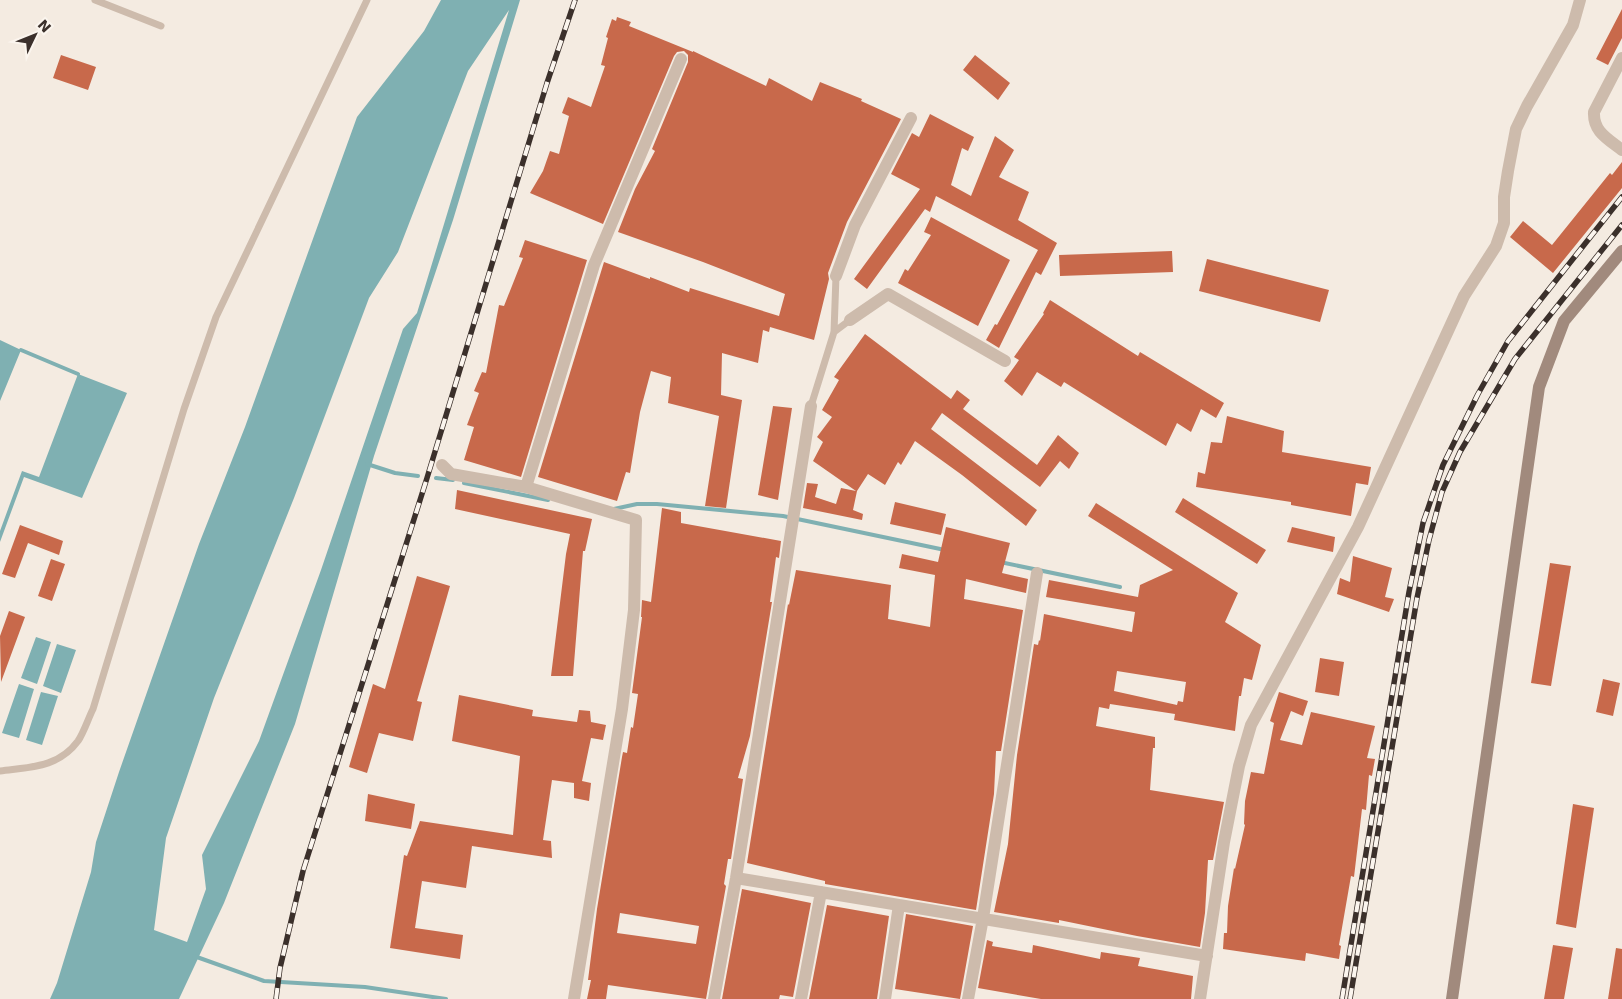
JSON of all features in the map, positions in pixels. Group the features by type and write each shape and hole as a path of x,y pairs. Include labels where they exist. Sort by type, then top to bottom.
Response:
{"main road":[{"path":"1452,999 1539,387 1564,321 1622,250"}],"street":[{"path":"1200,999 1224,842 1239,766 1251,724 1358,527 1464,296 1496,246 1504,223 1504,197 1516,129 1573,25 1580,0"},
{"path":"1622,58 1594,112 1594,122 1599,131 1622,150"},
{"path":"526,487 594,265 681,59"},
{"path":"836,276 855,225 911,118"},
{"path":"850,320 888,294 1005,360"},
{"path":"714,999 736,878 811,406"},
{"path":"442,465 451,474 526,487 636,520 634,610 622,709 574,999"},
{"path":"968,999 983,918 1037,573"},
{"path":"736,878 1207,956"},
{"path":"800,999 821,892"},
{"path":"885,999 899,905"}],"lane":[{"path":"95,0 161,26"},
{"path":"0,771 46,765 62,757 78,741 93,709 184,409 216,317 367,0"},
{"path":"811,406 834,332 836,276"},
{"path":"834,332 850,320"}],"water":[{"path":"441,0 520,0 453,220 374,456 295,724 224,903 179,999 50,999 57,983 91,872 96,842 119,772 199,544 245,427 357,117 424,31","holes":["509,10 417,313 403,329 321,570 259,741 202,855 206,889 187,942 154,930 166,838 214,698 294,498 369,298 398,252 468,71"]},
{"path":"0,340 21,350 0,401"},
{"path":"78,374 127,393 82,498 24,477 0,542 0,531 22,471 39,477"},
{"path":"36,637 51,642 37,684 21,678"},
{"path":"57,644 76,650 61,693 43,686"},
{"path":"19,684 34,689 19,738 2,733"},
{"path":"41,692 58,696 42,745 26,740"}],"building":[{"path":"1622,9 1622,38 1608,65 1596,59"},
{"path":"617,17 631,22 629,26 693,51 766,86 769,78 812,101 820,82 862,99 861,101 901,119 847,222 828,273 829,279 814,340 770,327 769,332 763,330 758,363 722,353 721,395 742,400 726,508 705,506 719,416 668,403 671,377 651,371 640,412 630,473 626,472 617,501 538,477 604,262 689,292 690,288 779,316 785,294 618,232 635,189 655,151 652,149 688,62 688,55 684,51 677,52 674,56 603,224 530,193 543,171 550,151 559,154 569,116 562,113 568,97 591,107 605,66 601,65 608,38 606,37 612,19 616,21"},
{"path":"61,55 96,67 88,90 53,78"},
{"path":"975,55 1010,83 998,100 963,70"},
{"path":"930,114 974,137 968,151 962,148 951,185 971,196 995,136 1014,150 999,177 1029,192 1018,220 1057,243 1041,275 1036,272 999,348 986,340 995,324 997,325 1038,250 936,196 930,212 925,209 867,289 854,279 920,189 891,174 912,133 919,137"},
{"path":"1622,162 1622,188 1553,273 1510,237 1523,221 1552,245 1610,173 1612,175"},
{"path":"931,217 1010,260 978,326 898,283 905,269 908,271 931,235 924,232"},
{"path":"525,240 587,260 521,477 464,460 474,427 467,425 479,393 474,391 482,372 486,373 499,305 504,306 523,258 519,257"},
{"path":"1172,251 1173,272 1060,276 1059,255"},
{"path":"1207,259 1329,290 1320,322 1199,291"},
{"path":"1050,300 1138,356 1140,352 1224,403 1216,418 1201,409 1191,432 1177,423 1166,446 1064,382 1061,387 1037,372 1022,396 1004,381 1019,360 1014,357 1044,314"},
{"path":"865,334 951,399 957,390 970,400 963,409 1037,465 1058,435 1079,453 1069,469 1060,461 1040,487 942,413 931,429 1037,510 1026,526 962,475 915,441 901,465 898,462 885,485 868,474 857,491 853,510 863,514 862,520 803,508 807,483 818,484 815,497 836,504 841,488 856,491 813,461 823,442 817,437 832,417 822,410 839,380 834,377"},
{"path":"773,406 792,408 778,500 758,495"},
{"path":"1227,416 1284,431 1282,452 1371,467 1368,485 1356,483 1351,516 1291,505 1291,502 1196,487 1198,472 1205,474 1211,442 1222,443"},
{"path":"457,490 592,519 585,551 583,551 573,676 551,676 570,534 455,509"},
{"path":"1183,498 1266,550 1257,564 1175,512"},
{"path":"895,502 946,514 941,535 890,524"},
{"path":"1096,503 1238,593 1225,622 1261,645 1252,680 1244,678 1241,696 1239,696 1235,731 1174,720 1175,714 1110,704 1109,709 1099,707 1096,726 1155,737 1150,790 1224,802 1213,860 1208,860 1205,913 1200,947 1059,920 1059,923 994,912 1008,844 1017,755 1034,644 1038,645 1040,641 1044,614 1132,632 1135,612 1046,597 1049,580 1138,597 1140,585 1173,570 1088,516","holes":["1117,671 1186,682 1183,702 1178,701 1177,705 1114,691"]},
{"path":"662,508 681,512 681,523 781,541 779,558 776,557 770,602 772,602 750,736 738,778 743,779 731,859 728,859 724,884 726,886 706,999 608,985 606,999 587,999 591,980 588,980 597,909 622,757 623,752 627,753 638,694 632,693 642,617 642,600 651,602","holes":["620,913 699,926 696,944 617,933"]},
{"path":"20,525 63,541 59,555 28,543 15,578 2,574"},
{"path":"946,527 1010,543 1002,573 1028,579 1026,593 966,579 964,599 1023,610 1001,751 996,751 994,794 976,910 825,884 825,881 747,863 788,604 796,570 891,585 888,619 930,627 935,575 899,568 902,554 938,562"},
{"path":"1292,527 1335,537 1333,552 1287,542"},
{"path":"1353,556 1392,568 1385,597 1394,599 1389,612 1337,594 1340,578 1350,582"},
{"path":"51,559 65,564 52,601 38,596"},
{"path":"1550,563 1571,566 1551,686 1531,683"},
{"path":"417,576 450,586 417,701 422,702 413,741 379,733 367,773 349,767 373,684 385,689"},
{"path":"9,611 25,617 1,682 0,636"},
{"path":"1320,658 1344,662 1339,696 1315,692"},
{"path":"1603,679 1620,683 1613,716 1596,712"},
{"path":"1279,692 1308,701 1303,716 1291,711 1280,740 1302,745 1311,712 1375,726 1367,758 1375,759 1372,776 1369,775 1366,810 1362,809 1354,877 1351,876 1339,945 1341,946 1339,959 1306,953 1305,961 1223,949 1224,933 1227,933 1228,906 1234,868 1245,825 1245,801 1251,772 1264,774 1274,723 1270,721"},
{"path":"459,695 533,710 532,716 577,722 579,710 590,711 591,722 606,725 603,740 591,738 582,781 591,783 589,801 574,798 574,783 552,780 543,840 551,841 552,858 472,846 466,888 422,881 415,928 463,935 460,959 390,948 404,855 407,856 420,821 513,835 520,756 452,741"},
{"path":"368,794 415,804 411,829 365,821"},
{"path":"1573,804 1594,808 1576,928 1556,924"},
{"path":"742,889 811,903 793,997 780,995 779,999 722,999"},
{"path":"827,905 889,916 877,999 809,999"},
{"path":"906,914 973,926 960,999 895,989"},
{"path":"987,940 993,942 992,946 1032,953 1033,945 1100,959 1101,952 1140,958 1138,966 1193,976 1191,999 1041,999 978,988"},
{"path":"1553,945 1573,948 1564,999 1544,999"},
{"path":"1616,948 1622,949 1622,999 1608,999"}],"waterway":[{"path":"21,350 78,374"},
{"path":"367,464 395,473 418,476"},
{"path":"436,478 453,480"},
{"path":"464,483 548,500"},
{"path":"614,509 637,504 657,504 783,516 945,550"},
{"path":"1000,562 1120,587"},
{"path":"194,956 264,981 365,987 446,999"}],"railway":[{"path":"276,999 280,968 303,871 427,478 547,83 575,0"},
{"path":"1342,999 1409,592 1423,523 1443,465 1478,394 1508,341 1622,197"},
{"path":"1350,999 1417,598 1429,540 1442,492 1460,452 1515,359 1622,225"}]}
